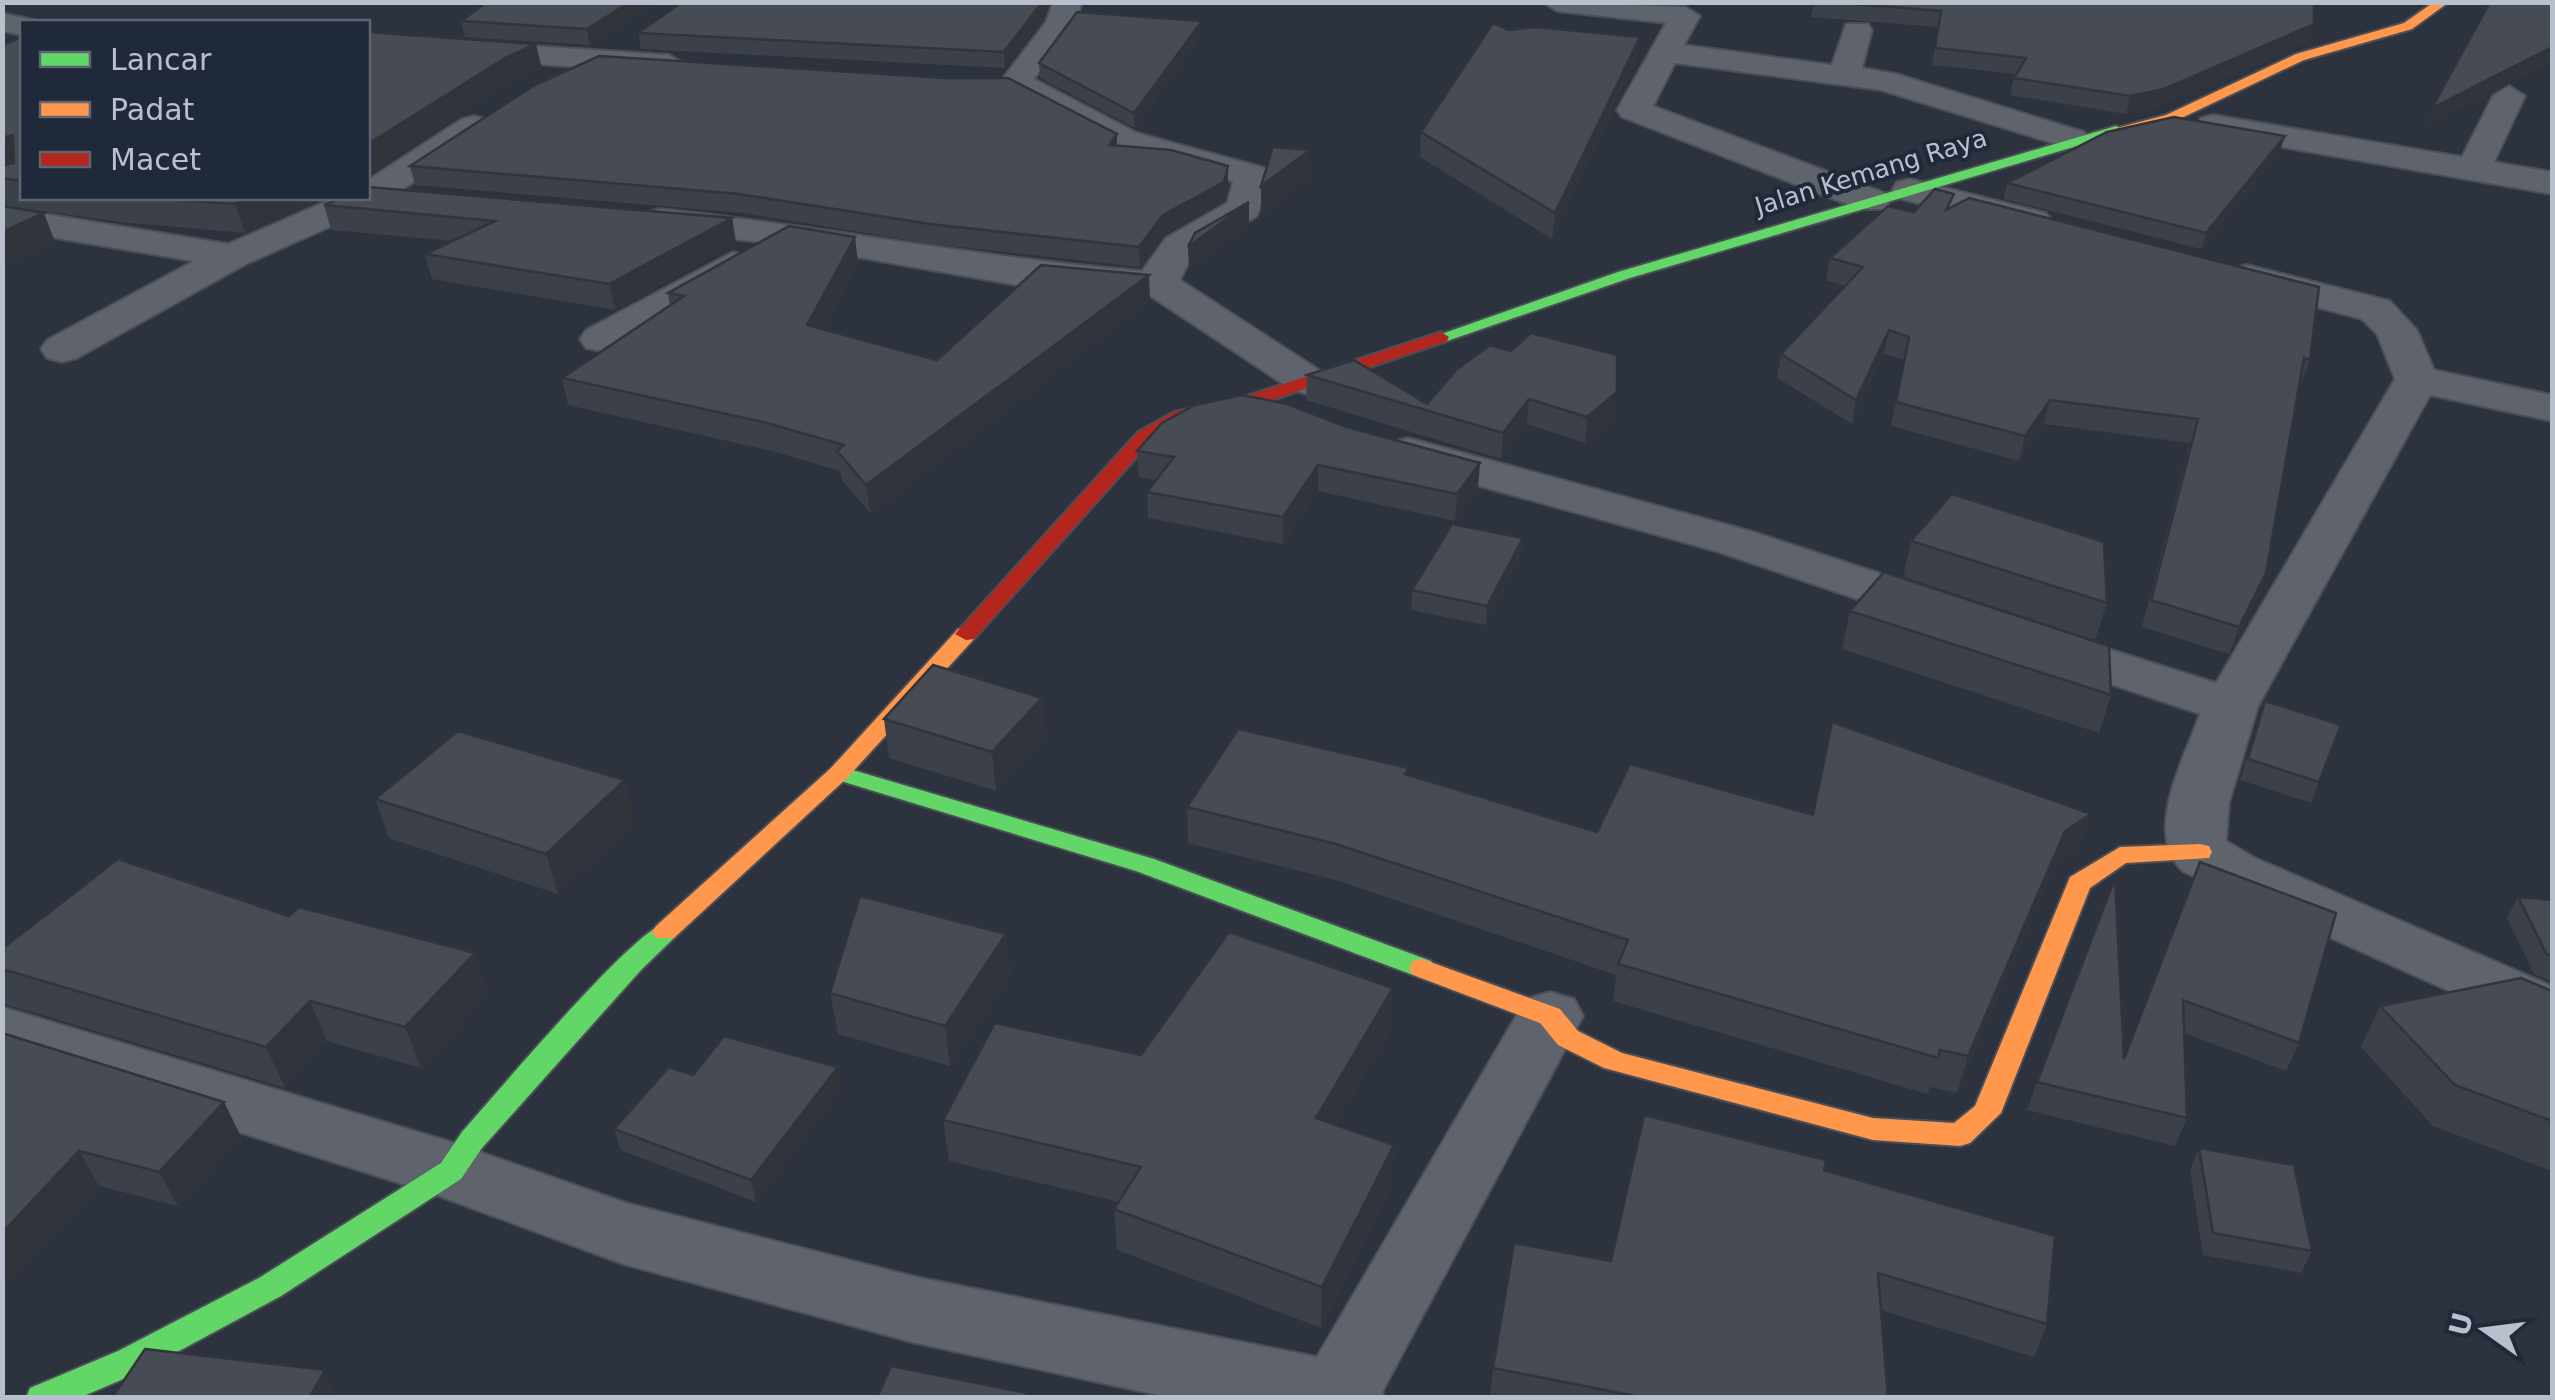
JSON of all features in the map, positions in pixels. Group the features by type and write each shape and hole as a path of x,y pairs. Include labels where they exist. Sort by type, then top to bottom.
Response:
{"street":[{"path":"1068,2 1060,22 1002,83 1125,140 1252,176 1244,208 1215,228 1182,241 1160,266 1159,284"},
{"name":"Jalan Kemang Raya","path":"1334,415 1624,274 2072,139 2170,118 2300,57 2408,26 2443,2"},
{"path":"1544,7 1684,16 1634,110 1872,202"},
{"path":"1845,74 1856,30"},
{"path":"539,86 597,59 640,32"},
{"path":"370,44 705,67"},
{"path":"1664,52 1885,81 2072,139"},
{"path":"2473,169 2509,96"},
{"path":"370,193 509,103"},
{"path":"2170,118 2552,182"},
{"path":"1910,190 2060,228"},
{"path":"370,196 425,200"},
{"path":"62,349 232,256 357,200"},
{"path":"615,216 788,234 1017,272 1159,284 1334,415"},
{"path":"2,218 232,256"},
{"path":"601,339 788,234"},
{"path":"2208,267 2376,310 2396,330 2417,379"},
{"path":"2417,379 2552,408"},
{"path":"2200,852 2194,836 2196,821 2230,706 2417,379"},
{"path":"42,1398 130,1360 270,1287 451,1171 472,1140 632,963 839,773 1145,436 1180,416 1242,404 1334,415 1733,541 2230,706"},
{"path":"839,773 1145,865 1550,1016 1568,1038 1614,1060 1873,1129 1960,1135 1987,1113 2079,883 2120,855 2200,852 2233,873 2552,1013"},
{"path":"2,1032 451,1171 623,1232 916,1310 1340,1397 1550,1016"}],"building":[{"path":"487,2 630,2 587,29 461,21"},
{"path":"682,2 1042,2 1004,52 638,33"},
{"path":"1829,2 2314,2 2314,24 2164,89 2130,96 2014,78 2026,58 1935,48 1941,11"},
{"path":"2490,2 2552,2 2552,47 2432,108"},
{"path":"1077,12 1202,21 1134,113 1039,63"},
{"path":"1493,23 1509,30 1535,27 1640,37 1555,213 1421,132"},
{"path":"370,32 536,44 505,58 370,143"},
{"path":"20,38 20,181 2,178 2,166 14,163 13,135 2,138 2,45"},
{"path":"599,56 945,78 1008,78 1117,134 1109,145 1171,150 1228,166 1224,182 1163,215 1139,247 930,224 739,194 410,166 533,86"},
{"path":"2174,117 2285,136 2206,233 2007,183 2107,132"},
{"path":"1273,147 1310,150 1261,186"},
{"path":"370,187 732,218 609,284 425,254 495,221 324,205 336,200 370,200"},
{"path":"1935,189 1954,194 1946,210 1969,198 2319,287 2310,360 2304,358 2266,573 2239,627 2151,600 2198,419 2050,400 2025,436 1896,402 1909,337 1889,330 1856,400 1781,354 1863,267 1830,258 1888,206 1914,212"},
{"path":"178,200 246,200 235,204"},
{"path":"1249,202 1188,247 1195,233"},
{"path":"2,206 44,213 2,232"},
{"path":"789,226 855,237 807,325 937,360 1041,265 1149,275 866,485 837,451 844,445 767,423 562,378 684,296 668,293"},
{"path":"1531,333 1617,355 1617,392 1587,417 1529,399 1503,433 1307,375 1354,360 1427,404 1456,370 1490,345 1511,351"},
{"path":"1242,395 1287,404 1347,427 1480,463 1457,494 1318,465 1283,517 1147,492 1174,457 1137,451 1162,423 1195,405"},
{"path":"1952,494 2104,542 2107,603 1911,541"},
{"path":"1452,524 1523,538 1487,606 1412,590"},
{"path":"1884,572 2109,646 2111,695 1850,611"},
{"path":"933,665 1042,698 992,752 884,719"},
{"path":"2265,701 2341,725 2319,782 2248,759"},
{"path":"1832,722 2091,814 2065,831 1968,1056 1940,1050 1938,1058 1618,964 1628,940 1336,844 1187,807 1238,729 1409,768 1405,774 1597,832 1630,764 1813,815"},
{"path":"458,731 625,780 546,854 375,799"},
{"path":"118,859 289,916 299,907 475,953 405,1027 310,1001 266,1047 2,969 2,949"},
{"path":"2200,862 2336,913 2299,1043 2183,1000 2187,1118 2037,1082 2115,878 2124,1059"},
{"path":"860,896 1006,934 945,1026 830,993"},
{"path":"2518,897 2552,900 2552,956 2546,953"},
{"path":"1229,932 1393,988 1316,1118 1394,1145 1322,1287 1114,1209 1141,1167 943,1120 995,1023 1141,1055"},
{"path":"2521,978 2552,991 2552,1121 2455,1085 2380,1006"},
{"path":"2,1033 224,1102 159,1172 79,1151 2,1233"},
{"path":"724,1036 838,1067 751,1180 614,1129 669,1067 693,1075"},
{"path":"1644,1115 1826,1160 1824,1170 2055,1236 2047,1324 1878,1273 1888,1398 1645,1398 1493,1368 1514,1243 1611,1261"},
{"path":"2199,1148 2294,1165 2312,1251 2213,1233"},
{"path":"145,1349 325,1370 309,1398 112,1398"},
{"path":"891,1366 1027,1393 1026,1398 877,1398"}],"traffic: fast":[{"path":"1441,337 1624,275 2116,130"},
{"path":"839,773 1145,865 1422,968"},
{"path":"42,1398 130,1361 270,1287 451,1171 472,1140 632,963 665,932"}],"traffic: slow":[{"path":"2116,130 2170,118 2300,57 2408,26 2443,2"},
{"path":"665,932 839,773 966,634"},
{"path":"1422,968 1550,1016 1568,1038 1614,1061 1873,1129 1960,1135 1987,1113 2079,883 2120,855 2200,852"}],"traffic: jam":[{"path":"966,634 1145,436 1180,416 1242,404 1441,337"}]}
